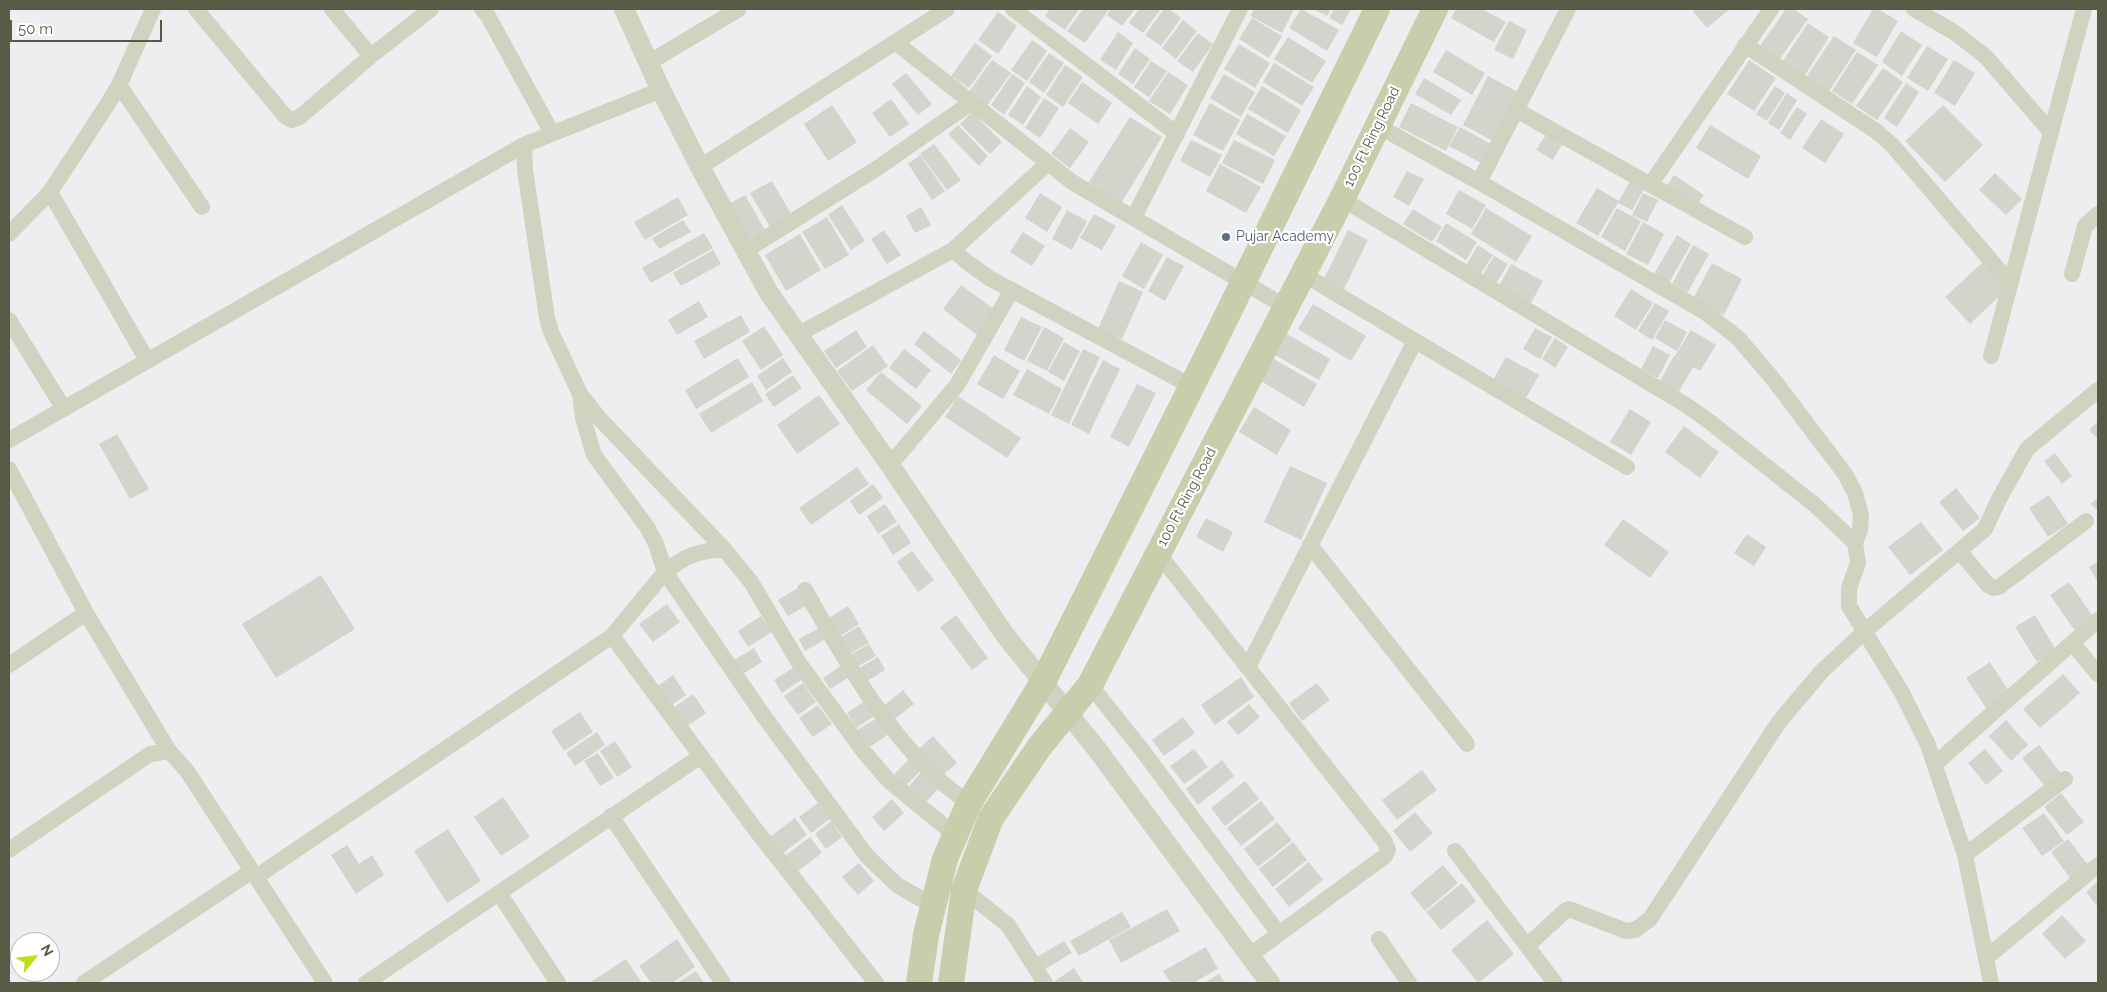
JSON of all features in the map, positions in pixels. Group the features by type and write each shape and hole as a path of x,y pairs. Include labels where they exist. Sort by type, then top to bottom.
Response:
{"main road":[{"path":"920,983 926,935 945,859 969,803 1043,682 1377,9"},
{"name":"100 Ft Ring Road","path":"951,983 964,890 991,818 1040,746 1090,685 1342,199 1435,9"}],"street":[{"path":"9,234 50,192 119,85 153,9"},
{"path":"196,9 284,116 292,120 300,117 371,56 431,9"},
{"path":"332,9 371,56"},
{"path":"482,9 488,16 552,133"},
{"path":"624,9 648,63 700,167 769,292 890,465 1005,635 1096,748 1270,983"},
{"path":"648,63 739,9"},
{"path":"700,167 947,9"},
{"path":"1013,9 1177,134"},
{"path":"1134,218 1240,9"},
{"path":"1479,182 1568,9"},
{"path":"1650,184 1770,9"},
{"path":"1914,9 1954,32 1986,57 2050,131"},
{"path":"1991,356 2084,9"},
{"path":"895,42 1072,182 1286,307"},
{"path":"1745,45 1876,131 1899,153 2010,283"},
{"path":"119,85 202,207"},
{"path":"9,440 524,145 661,90"},
{"path":"745,250 879,167 972,102"},
{"path":"1516,110 1745,237"},
{"path":"1378,126 1705,312 1738,338 1773,379 1845,474 1855,493 1860,515 1860,530 1854,543"},
{"path":"524,145 524,170 547,318 551,332 580,394 600,418 725,550 751,582 799,663 864,752 888,780 955,835"},
{"path":"797,334 953,250 1048,164"},
{"path":"50,192 147,360"},
{"path":"1342,199 1694,411 1815,506 1854,543 1858,563 1849,588 1849,606 1902,693 1928,745 1965,855 1991,983"},
{"path":"2072,274 2085,226 2098,214"},
{"path":"953,250 978,270 1012,290 1191,386"},
{"path":"1303,274 1627,467"},
{"path":"890,465 957,385 1012,290"},
{"path":"9,320 64,409"},
{"path":"1248,667 1415,341"},
{"path":"1527,946 1569,909 1626,931 1635,930 1650,920 1779,722 1822,671 1864,632 1985,529 1999,499 2027,449 2098,390"},
{"path":"580,394 583,418 594,455 647,527 656,544 665,572 763,715 867,856 897,885 933,906"},
{"path":"9,469 86,613 169,751 186,771 325,983"},
{"path":"1960,552 1988,585 1994,588 1999,587 2086,521"},
{"path":"1310,545 1467,744"},
{"path":"84,983 254,874 612,636 665,572 677,562 696,552 711,549 725,550"},
{"path":"1158,553 1385,842 1388,850 1385,856 1249,956"},
{"path":"805,590 848,668 879,711 914,755 937,779 969,803"},
{"path":"9,665 86,613"},
{"path":"1935,764 2098,620"},
{"path":"612,636 755,830 876,983"},
{"path":"2072,643 2098,674"},
{"path":"1090,685 1142,750 1280,934"},
{"path":"9,850 150,754 169,751"},
{"path":"366,983 701,756"},
{"path":"1965,855 2065,779"},
{"path":"611,816 722,983"},
{"path":"1455,851 1555,983"},
{"path":"1986,958 2098,865"},
{"path":"964,890 1008,926 1045,983"},
{"path":"499,893 558,983"},
{"path":"1379,939 1410,983"}],"building":[{"path":"1050,9 1079,9 1065,30 1045,16"},
{"path":"1083,9 1109,9 1085,43 1067,31"},
{"path":"1111,9 1135,9 1122,26 1107,15"},
{"path":"1139,9 1161,9 1143,33 1129,23"},
{"path":"1164,9 1169,9 1181,18 1161,46 1145,35"},
{"path":"1254,9 1288,9 1293,11 1282,33 1250,16"},
{"path":"1301,9 1339,30 1327,51 1289,28"},
{"path":"1313,9 1331,9 1327,16"},
{"path":"1334,9 1351,9 1342,25 1329,18"},
{"path":"1456,9 1482,9 1506,22 1494,42 1451,18"},
{"path":"1696,9 1730,9 1707,28 1693,11"},
{"path":"1786,9 1793,9 1808,19 1779,60 1760,46"},
{"path":"1873,9 1878,9 1898,21 1877,57 1853,43"},
{"path":"998,12 1017,26 998,54 978,40"},
{"path":"1252,18 1282,36 1269,58 1239,39"},
{"path":"1183,20 1197,31 1176,59 1162,48"},
{"path":"1509,21 1527,30 1513,59 1494,50"},
{"path":"1808,23 1829,37 1805,75 1783,61"},
{"path":"1901,31 1922,45 1902,76 1882,62"},
{"path":"1118,32 1133,43 1116,70 1100,60"},
{"path":"1198,33 1213,44 1193,72 1177,61"},
{"path":"1834,36 1856,50 1829,91 1807,76"},
{"path":"1288,37 1326,61 1312,83 1274,59"},
{"path":"1032,40 1047,51 1027,81 1011,70"},
{"path":"975,43 992,56 969,88 951,76"},
{"path":"1239,44 1270,63 1255,88 1224,69"},
{"path":"1927,46 1948,59 1928,91 1907,78"},
{"path":"1135,48 1150,59 1133,84 1118,74"},
{"path":"1446,50 1485,73 1472,95 1433,72"},
{"path":"1857,52 1878,65 1852,104 1832,91"},
{"path":"1049,53 1064,63 1044,93 1029,82"},
{"path":"992,60 1011,73 986,107 968,93"},
{"path":"1749,60 1776,78 1754,111 1727,94"},
{"path":"1954,60 1975,73 1955,106 1934,93"},
{"path":"1151,61 1167,71 1149,97 1134,87"},
{"path":"1274,63 1314,87 1302,106 1263,82"},
{"path":"1065,65 1083,77 1063,107 1046,95"},
{"path":"1883,68 1903,82 1877,120 1856,106"},
{"path":"1168,72 1188,85 1170,114 1149,101"},
{"path":"906,73 932,104 918,115 892,84"},
{"path":"1012,74 1025,83 1004,115 991,105"},
{"path":"1224,74 1255,92 1241,117 1210,98"},
{"path":"1488,76 1520,93 1495,142 1463,125"},
{"path":"1424,78 1461,100 1451,115 1415,94"},
{"path":"1082,82 1112,103 1098,124 1068,103"},
{"path":"1906,83 1919,92 1897,127 1884,118"},
{"path":"1027,86 1041,97 1023,125 1008,115"},
{"path":"1262,86 1301,110 1288,133 1248,109"},
{"path":"1775,86 1785,93 1767,121 1756,114"},
{"path":"1787,93 1797,100 1779,130 1768,123"},
{"path":"1044,98 1059,108 1040,138 1025,128"},
{"path":"891,99 909,124 890,137 872,113"},
{"path":"1210,103 1240,120 1223,151 1193,135"},
{"path":"1411,103 1458,127 1446,151 1399,127"},
{"path":"832,105 857,142 828,161 804,124"},
{"path":"1943,105 1983,145 1945,182 1905,141"},
{"path":"1797,107 1807,114 1790,140 1780,133"},
{"path":"972,112 1002,142 990,154 960,124"},
{"path":"1247,114 1286,136 1274,156 1236,134"},
{"path":"1130,117 1162,137 1121,203 1089,182"},
{"path":"1821,119 1844,134 1825,163 1802,148"},
{"path":"958,125 988,156 979,166 948,134"},
{"path":"1710,125 1761,156 1748,179 1696,148"},
{"path":"1460,127 1491,144 1481,163 1449,146"},
{"path":"1070,128 1089,142 1070,168 1051,154"},
{"path":"1547,133 1563,143 1553,160 1536,150"},
{"path":"1191,140 1222,155 1210,177 1180,161"},
{"path":"1234,140 1275,160 1263,184 1222,163"},
{"path":"934,144 961,180 947,190 920,154"},
{"path":"920,155 945,191 932,200 908,164"},
{"path":"1220,164 1261,187 1246,213 1206,191"},
{"path":"1407,171 1424,179 1409,206 1393,197"},
{"path":"1995,173 2022,199 2006,215 1979,190"},
{"path":"1674,175 1704,195 1695,208 1665,189"},
{"path":"772,181 791,214 770,227 750,193"},
{"path":"1630,181 1644,189 1632,210 1618,203"},
{"path":"1597,188 1619,201 1598,236 1576,223"},
{"path":"1459,190 1486,205 1472,229 1446,214"},
{"path":"1040,193 1062,207 1047,232 1025,218"},
{"path":"1643,193 1658,200 1647,222 1632,215"},
{"path":"745,195 765,230 750,238 731,203"},
{"path":"678,197 688,215 645,240 634,222"},
{"path":"842,205 865,241 851,250 828,215"},
{"path":"921,207 931,225 915,233 906,216"},
{"path":"1486,208 1532,236 1516,262 1471,234"},
{"path":"1617,208 1641,221 1625,251 1601,237"},
{"path":"1413,209 1442,227 1432,242 1403,224"},
{"path":"1067,210 1087,221 1072,250 1052,239"},
{"path":"1094,214 1116,226 1102,250 1080,238"},
{"path":"827,217 849,255 825,269 802,232"},
{"path":"683,220 691,232 659,249 652,238"},
{"path":"1643,222 1664,234 1648,265 1626,254"},
{"path":"1446,223 1477,242 1466,260 1436,241"},
{"path":"884,230 901,255 887,264 871,239"},
{"path":"1348,230 1368,240 1342,293 1322,283"},
{"path":"1023,232 1045,246 1032,266 1010,252"},
{"path":"704,233 713,248 651,283 642,268"},
{"path":"800,234 821,270 786,291 765,255"},
{"path":"1677,235 1691,244 1669,283 1654,274"},
{"path":"1141,242 1163,255 1144,289 1122,276"},
{"path":"1478,245 1493,255 1478,278 1464,269"},
{"path":"1693,245 1709,254 1688,292 1672,284"},
{"path":"713,250 721,264 681,286 673,273"},
{"path":"1494,256 1508,264 1494,287 1480,279"},
{"path":"1167,257 1184,266 1165,301 1148,291"},
{"path":"1983,262 2008,288 1970,324 1945,297"},
{"path":"1712,263 1742,279 1724,315 1693,299"},
{"path":"1511,264 1543,281 1531,303 1499,286"},
{"path":"1119,281 1143,292 1122,339 1098,329"},
{"path":"961,285 995,310 977,335 943,309"},
{"path":"1631,289 1653,303 1636,330 1614,316"},
{"path":"699,301 708,317 677,335 668,320"},
{"path":"1655,303 1669,311 1652,340 1638,331"},
{"path":"1313,304 1366,336 1351,361 1298,329"},
{"path":"741,315 750,332 704,359 694,341"},
{"path":"1021,317 1042,327 1024,361 1004,350"},
{"path":"1665,320 1687,332 1677,351 1655,338"},
{"path":"764,326 783,355 761,370 742,341"},
{"path":"1044,327 1064,338 1047,371 1027,361"},
{"path":"1535,328 1552,337 1540,359 1523,349"},
{"path":"856,330 867,347 836,368 824,351"},
{"path":"1691,330 1716,345 1700,371 1693,367 1676,397 1657,386 1674,356 1689,365 1675,356"},
{"path":"924,331 961,360 951,374 914,344"},
{"path":"1287,334 1330,359 1319,380 1275,355"},
{"path":"1555,338 1568,347 1555,368 1542,359"},
{"path":"1064,342 1080,351 1064,381 1048,372"},
{"path":"873,345 888,366 852,391 837,371"},
{"path":"1653,346 1670,355 1658,378 1641,369"},
{"path":"904,349 931,370 916,389 889,368"},
{"path":"1083,349 1100,357 1069,424 1051,415"},
{"path":"994,355 1020,371 1003,399 977,384"},
{"path":"1506,357 1539,375 1526,398 1493,380"},
{"path":"738,358 749,377 696,409 685,390"},
{"path":"783,358 792,372 766,390 757,376"},
{"path":"1274,359 1317,384 1304,407 1261,381"},
{"path":"1103,360 1120,369 1089,434 1071,425"},
{"path":"1027,369 1062,389 1049,414 1013,395"},
{"path":"881,372 922,406 907,424 866,390"},
{"path":"793,375 802,388 774,407 765,394"},
{"path":"752,382 763,401 711,433 699,414"},
{"path":"1137,384 1156,393 1129,447 1110,437"},
{"path":"819,395 840,424 797,454 777,425"},
{"path":"958,396 1021,438 1007,458 945,417"},
{"path":"1254,407 1291,430 1277,455 1239,432"},
{"path":"1630,409 1651,422 1631,455 1610,442"},
{"path":"2098,421 2098,439 2089,430"},
{"path":"1684,426 1719,452 1700,478 1665,452"},
{"path":"117,434 149,489 130,499 99,444"},
{"path":"2055,453 2072,476 2062,484 2044,461"},
{"path":"1290,466 1327,483 1301,540 1264,522"},
{"path":"857,467 869,484 811,525 799,508"},
{"path":"873,484 883,498 859,515 850,501"},
{"path":"1956,488 1980,518 1963,531 1939,502"},
{"path":"2049,495 2068,524 2048,537 2029,508"},
{"path":"2098,497 2098,511 2091,504"},
{"path":"885,504 897,522 878,534 867,516"},
{"path":"1206,518 1233,532 1223,552 1196,537"},
{"path":"1623,519 1669,552 1650,578 1604,545"},
{"path":"1921,522 1943,550 1910,575 1888,547"},
{"path":"899,524 911,543 893,555 881,536"},
{"path":"1747,534 1766,547 1754,566 1734,553"},
{"path":"912,551 934,580 918,592 897,562"},
{"path":"2098,561 2098,583 2089,567"},
{"path":"321,575 355,629 276,678 242,624"},
{"path":"2069,582 2094,618 2075,631 2050,595"},
{"path":"801,586 811,603 788,616 778,600"},
{"path":"667,604 680,622 653,642 639,624"},
{"path":"848,606 859,624 837,638 826,620"},
{"path":"956,615 988,658 972,670 940,627"},
{"path":"2035,615 2056,650 2037,662 2015,627"},
{"path":"761,616 772,632 748,647 738,631"},
{"path":"823,626 829,637 805,651 799,639"},
{"path":"859,626 869,643 847,655 838,639"},
{"path":"869,644 876,656 855,668 848,656"},
{"path":"754,648 762,662 739,676 731,662"},
{"path":"878,657 885,670 864,683 856,670"},
{"path":"1990,662 2010,693 1986,708 1966,678"},
{"path":"844,664 851,676 830,689 823,678"},
{"path":"793,668 801,680 782,693 774,680"},
{"path":"2063,674 2080,693 2040,728 2023,709"},
{"path":"673,675 686,695 668,708 655,688"},
{"path":"1241,677 1254,697 1215,725 1201,705"},
{"path":"803,683 816,702 798,715 784,696"},
{"path":"1317,683 1330,700 1302,721 1289,703"},
{"path":"903,690 914,704 891,722 880,709"},
{"path":"693,694 706,713 683,729 670,710"},
{"path":"866,700 876,715 856,728 847,713"},
{"path":"1249,704 1260,717 1238,735 1227,722"},
{"path":"818,705 832,724 813,737 799,718"},
{"path":"580,712 593,732 564,751 551,731"},
{"path":"878,717 889,734 868,748 856,731"},
{"path":"1183,717 1195,733 1164,756 1152,740"},
{"path":"2006,720 2028,745 2011,761 1989,736"},
{"path":"597,732 605,745 575,766 566,753"},
{"path":"933,736 957,763 941,777 917,751"},
{"path":"615,741 632,767 617,777 600,751"},
{"path":"2039,745 2063,776 2047,789 2022,758"},
{"path":"1194,749 1208,767 1184,784 1170,766"},
{"path":"1985,749 2003,771 1986,785 1968,763"},
{"path":"598,753 614,778 600,786 584,761"},
{"path":"908,760 920,771 904,788 892,777"},
{"path":"1222,760 1234,776 1198,805 1186,789"},
{"path":"1422,770 1437,790 1397,820 1382,800"},
{"path":"921,772 939,788 922,806 905,791"},
{"path":"1245,781 1259,799 1225,826 1211,808"},
{"path":"2061,793 2084,822 2067,835 2044,807"},
{"path":"503,797 530,837 501,856 474,817"},
{"path":"892,799 904,813 884,831 872,817"},
{"path":"1261,801 1275,819 1241,846 1227,828"},
{"path":"819,802 830,819 811,833 799,817"},
{"path":"1415,812 1433,833 1410,852 1393,831"},
{"path":"2044,813 2064,841 2042,856 2022,828"},
{"path":"795,818 807,835 779,856 767,839"},
{"path":"831,821 842,837 826,849 815,834"},
{"path":"1277,822 1292,840 1258,867 1244,849"},
{"path":"448,829 481,881 447,903 414,851"},
{"path":"810,837 822,853 794,874 782,858"},
{"path":"2068,839 2088,865 2070,878 2051,852"},
{"path":"1293,842 1307,860 1273,887 1259,869"},
{"path":"347,845 359,864 372,855 384,875 356,894 331,855"},
{"path":"1309,862 1323,880 1289,907 1275,889"},
{"path":"859,863 874,881 858,895 842,877"},
{"path":"1443,865 1458,883 1425,911 1410,893"},
{"path":"2098,881 2098,907 2086,892"},
{"path":"1462,883 1476,901 1441,930 1426,912"},
{"path":"1167,909 1180,931 1121,963 1109,940"},
{"path":"1122,912 1131,927 1079,956 1070,941"},
{"path":"2062,915 2086,941 2065,959 2042,934"},
{"path":"1487,920 1514,954 1478,983 1451,950"},
{"path":"677,939 695,967 672,983 651,983 639,966"},
{"path":"1064,941 1072,953 1045,969 1037,957"},
{"path":"1206,947 1218,969 1193,983 1171,983 1163,971"},
{"path":"626,959 642,983 589,983"},
{"path":"1074,968 1083,982 1052,983"},
{"path":"696,971 704,983 677,983"},
{"path":"1219,974 1225,983 1204,983"}],"place":[{"name":"Pujar Academy","path":"1226,237"}]}
